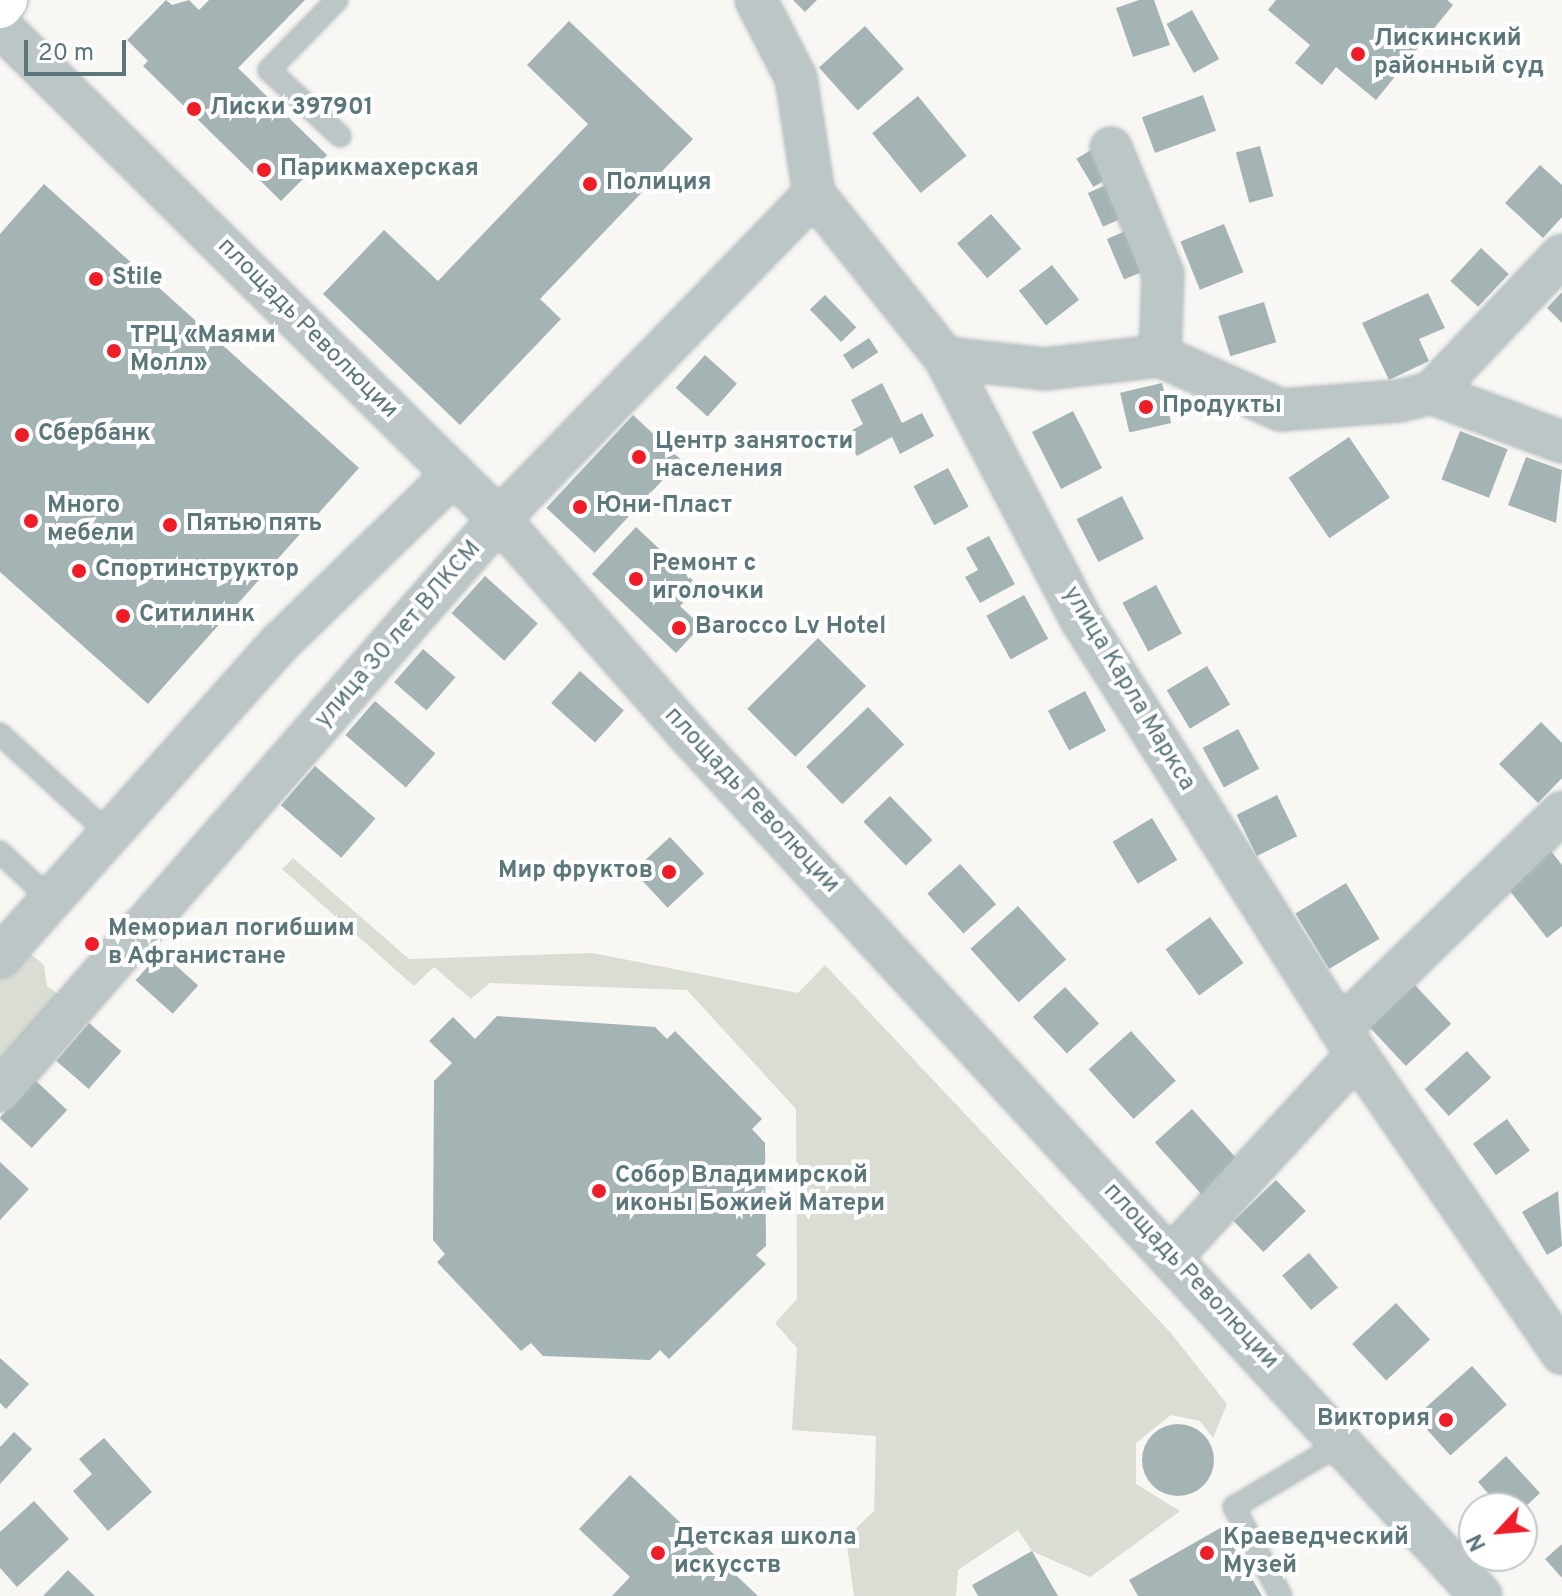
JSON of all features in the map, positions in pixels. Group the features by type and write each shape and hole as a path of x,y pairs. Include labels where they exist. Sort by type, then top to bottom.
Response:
{"main road":[{"path":"0,6 5,0"}],"street":[{"name":"улица Карла Маркса","path":"756,0 796,78 814,194 945,358 1082,621 1349,1042 1562,1353"},
{"name":"площадь Революции","path":"0,26 499,519 686,732 1172,1256 1481,1596"},
{"path":"1111,148 1163,274 1160,356"},
{"name":"улица 30 лет ВЛКСМ","path":"0,1091 499,519 814,194"},
{"path":"1415,397 1562,255"},
{"path":"945,358 1044,369 1160,356 1281,410 1415,397 1562,442"},
{"path":"0,957 281,642 454,474"},
{"path":"1172,1256 1349,1042 1562,812"}],"lane":[{"path":"337,0 269,70 340,136"},
{"path":"0,734 109,834"},
{"path":"0,852 51,900"},
{"path":"1281,1596 1234,1507 1342,1443"}],"shaded area":[{"path":"293,858 409,959 592,953 798,993 825,965 1170,1332 1227,1404 1213,1438 1200,1421 1171,1415 1136,1443 1136,1484 1180,1511 1090,1577 1032,1551 1018,1530 958,1570 956,1596 854,1596 846,1538 874,1511 876,1436 792,1430 797,1348 775,1323 797,1299 796,1109 687,990 490,983 471,999 434,967 414,986 282,869"},
{"path":"24,948 44,965 47,986 65,999 0,1073 0,975"}],"building":[{"path":"166,0 172,5 189,0 199,10 209,0 305,0 238,68 327,155 281,201 143,66 148,61 127,40"},
{"path":"793,0 817,0 805,12"},
{"path":"1139,0 1154,0 1170,45 1133,57 1116,8"},
{"name":"Лискинский районный суд","path":"1276,0 1447,0 1453,5 1376,100 1336,67 1322,85 1295,63 1310,45 1268,10"},
{"path":"1192,10 1219,59 1194,73 1167,24"},
{"name":"Полиция","path":"569,21 693,139 540,299 561,319 460,425 323,294 384,230 438,281 588,124 527,65"},
{"path":"865,26 904,69 858,111 819,67"},
{"path":"1203,95 1216,131 1155,153 1142,117"},
{"path":"918,96 966,156 921,193 872,133"},
{"path":"1260,146 1273,196 1249,203 1236,152"},
{"path":"1091,150 1108,178 1093,187 1076,159"},
{"path":"1540,165 1562,185 1562,217 1543,238 1505,203"},
{"name":"ТРЦ «Маями Молл»","path":"44,184 359,468 148,704 0,572 0,234"},
{"path":"1108,184 1123,218 1103,227 1088,193"},
{"path":"991,214 1021,249 987,278 957,244"},
{"path":"1224,224 1243,272 1200,290 1180,242"},
{"path":"1128,230 1145,271 1124,279 1107,239"},
{"path":"1481,248 1509,274 1478,307 1450,281"},
{"path":"1052,265 1079,300 1046,326 1019,291"},
{"path":"1562,292 1562,323 1547,308"},
{"path":"1428,293 1445,328 1419,339 1429,361 1389,380 1362,323"},
{"path":"825,295 856,327 841,342 810,310"},
{"path":"1264,302 1276,342 1230,356 1218,316"},
{"path":"869,338 878,352 852,369 843,355"},
{"path":"705,355 737,384 708,416 676,388"},
{"path":"882,383 902,423 922,413 934,436 900,454 892,437 857,456 845,434 863,424 851,400"},
{"name":"Продукты","path":"1162,383 1171,423 1129,433 1120,393"},
{"path":"1073,411 1102,468 1061,489 1032,432"},
{"path":"633,415 681,460 595,553 546,508"},
{"path":"1460,431 1508,449 1489,498 1441,480"},
{"path":"1349,437 1390,498 1329,538 1288,478"},
{"path":"1526,457 1562,470 1556,523 1508,505"},
{"path":"948,468 969,507 934,525 914,486"},
{"path":"1122,496 1144,539 1098,562 1077,519"},
{"path":"636,527 699,586 680,606 701,626 676,653 592,574"},
{"path":"989,536 1015,584 980,603 965,577 978,570 966,548"},
{"path":"485,576 538,624 504,661 452,613"},
{"path":"1156,585 1182,634 1148,651 1122,603"},
{"path":"1024,595 1048,639 1011,660 986,616"},
{"path":"818,638 866,686 795,757 747,709"},
{"path":"423,649 455,677 427,710 394,682"},
{"path":"1207,666 1230,705 1190,729 1167,690"},
{"path":"580,671 624,710 595,742 551,703"},
{"path":"1085,691 1106,731 1069,750 1048,711"},
{"path":"375,701 435,753 406,787 345,735"},
{"path":"868,707 904,744 842,804 806,767"},
{"path":"1541,722 1562,743 1562,778 1538,803 1499,764"},
{"path":"1238,729 1259,769 1224,788 1203,748"},
{"path":"315,766 375,818 341,858 281,805"},
{"path":"1277,795 1297,836 1257,856 1237,815"},
{"path":"890,796 932,840 906,866 863,822"},
{"path":"1152,818 1177,860 1138,884 1113,842"},
{"name":"Мир фруктов","path":"670,837 704,874 668,908 633,871"},
{"path":"1551,851 1562,865 1562,926 1547,938 1506,886"},
{"path":"960,864 996,904 963,934 927,893"},
{"path":"1346,883 1379,939 1329,969 1295,913"},
{"path":"1018,906 1066,960 1019,1002 970,949"},
{"path":"1210,917 1244,963 1199,995 1166,949"},
{"path":"161,952 198,985 173,1014 136,980"},
{"path":"1415,985 1451,1024 1406,1066 1370,1027"},
{"path":"1065,987 1099,1024 1067,1054 1033,1017"},
{"name":"Собор Владимирской иконы Божией Матери","path":"497,1016 655,1027 667,1039 675,1031 762,1119 752,1129 765,1143 766,1246 756,1255 766,1264 669,1359 660,1350 650,1360 543,1356 531,1343 521,1351 437,1262 445,1254 433,1240 434,1081 452,1063 429,1041 453,1017 475,1039"},
{"path":"89,1023 121,1051 89,1089 56,1061"},
{"path":"1131,1031 1176,1081 1133,1119 1089,1069"},
{"path":"1467,1051 1491,1078 1449,1116 1425,1089"},
{"path":"35,1080 67,1110 32,1148 0,1118"},
{"path":"1192,1109 1239,1161 1202,1194 1155,1142"},
{"path":"1507,1119 1530,1151 1496,1175 1473,1144"},
{"path":"0,1162 29,1189 0,1220"},
{"path":"1276,1180 1306,1211 1263,1252 1234,1221"},
{"path":"1558,1191 1562,1246 1547,1255 1522,1212"},
{"path":"1309,1253 1338,1287 1311,1310 1282,1275"},
{"path":"1396,1303 1430,1340 1386,1380 1352,1344"},
{"path":"0,1358 29,1384 6,1409 0,1403"},
{"path":"1472,1366 1507,1405 1450,1455 1416,1417"},
{"path":"1171,1424 1185,1424 1204,1434 1214,1453 1214,1467 1204,1486 1185,1496 1171,1496 1152,1486 1142,1467 1142,1453 1152,1434"},
{"path":"14,1432 32,1449 0,1484 0,1447"},
{"path":"104,1438 152,1492 108,1531 73,1491 92,1474 79,1459"},
{"path":"1506,1456 1540,1493 1487,1492 1478,1482"},
{"name":"Детская школа искусств","path":"630,1475 758,1596 612,1596 630,1577 579,1529"},
{"path":"34,1501 69,1539 17,1587 0,1568 0,1532"},
{"name":"Краеведческий Музей","path":"1222,1527 1262,1596 1138,1596 1129,1580"},
{"path":"1562,1544 1562,1578 1545,1559"},
{"path":"1032,1551 1058,1596 978,1596 972,1585"},
{"path":"68,1570 95,1596 43,1596"}],"place":[{"name":"Лискинский районный суд","path":"1358,54"},
{"name":"Лиски 397901","path":"194,109"},
{"name":"Парикмахерская","path":"264,170"},
{"name":"Полиция","path":"590,184"},
{"name":"Stile","path":"96,279"},
{"name":"ТРЦ «Маями Молл»","path":"114,351"},
{"name":"Продукты","path":"1146,407"},
{"name":"Сбербанк","path":"22,435"},
{"name":"Центр занятости населения","path":"639,457"},
{"name":"Юни-Пласт","path":"580,507"},
{"name":"Много мебели","path":"31,521"},
{"name":"Пятью пять","path":"170,525"},
{"name":"Спортинструктор","path":"79,571"},
{"name":"Ремонт с иголочки","path":"636,579"},
{"name":"Ситилинк","path":"123,616"},
{"name":"Barocco Lv Hotel","path":"679,628"},
{"name":"Мир фруктов","path":"669,872"},
{"name":"Мемориал погибшим в Афганистане","path":"92,944"},
{"name":"Собор Владимирской иконы Божией Матери","path":"599,1191"},
{"name":"Виктория","path":"1446,1420"},
{"name":"Детская школа искусств","path":"658,1553"},
{"name":"Краеведческий Музей","path":"1207,1553"}]}
